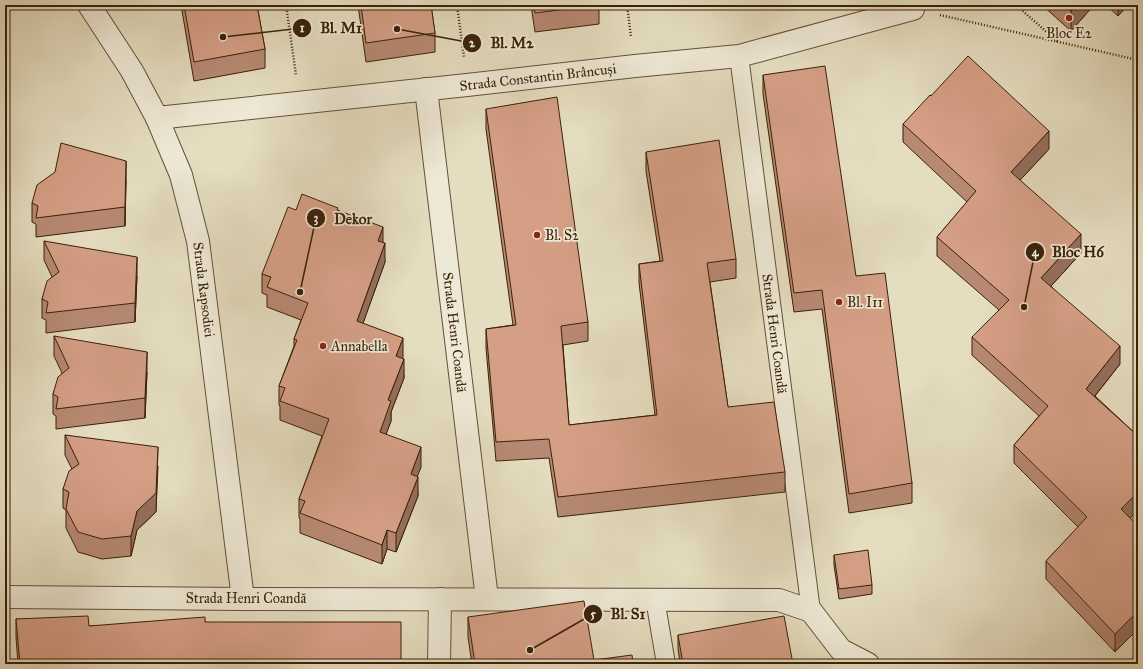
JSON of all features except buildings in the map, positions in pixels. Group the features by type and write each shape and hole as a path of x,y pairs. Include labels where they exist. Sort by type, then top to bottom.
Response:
{"street":[{"name":"Strada Rapsodiei","path":"89,5 132,71 157,118 181,175 198,241 243,598"},
{"name":"Strada Constantin Brâncuși","path":"157,118 739,56 913,9"},
{"name":"Strada Henri Coandă","path":"426,89 487,599"},
{"name":"Strada Henri Coandă","path":"5,597 779,600 812,611 841,650 868,664"},
{"path":"439,664 440,599"}],"lane":[{"name":"Strada Henri Coandă","path":"739,56 812,611"},
{"path":"655,599 666,664"}],"path":[{"path":"286,5 300,103"},
{"path":"457,5 467,85"},
{"path":"627,5 635,66"},
{"path":"1016,5 1058,42"},
{"path":"913,9 1138,60"},
{"path":"1129,664 1138,651"}],"place":[{"name":"Bloc E2","path":"1069,18"},
{"name":"Bl. M2","path":"397,29"},
{"name":"Bl. M1","path":"223,37"},
{"name":"Bl. S2","path":"537,235"},
{"name":"Dekor","path":"300,292"},
{"name":"Bl. I11","path":"839,302"},
{"name":"Bloc H6","path":"1024,307"},
{"name":"Annabella","path":"323,346"},
{"name":"Bl. S1","path":"530,650"}]}
